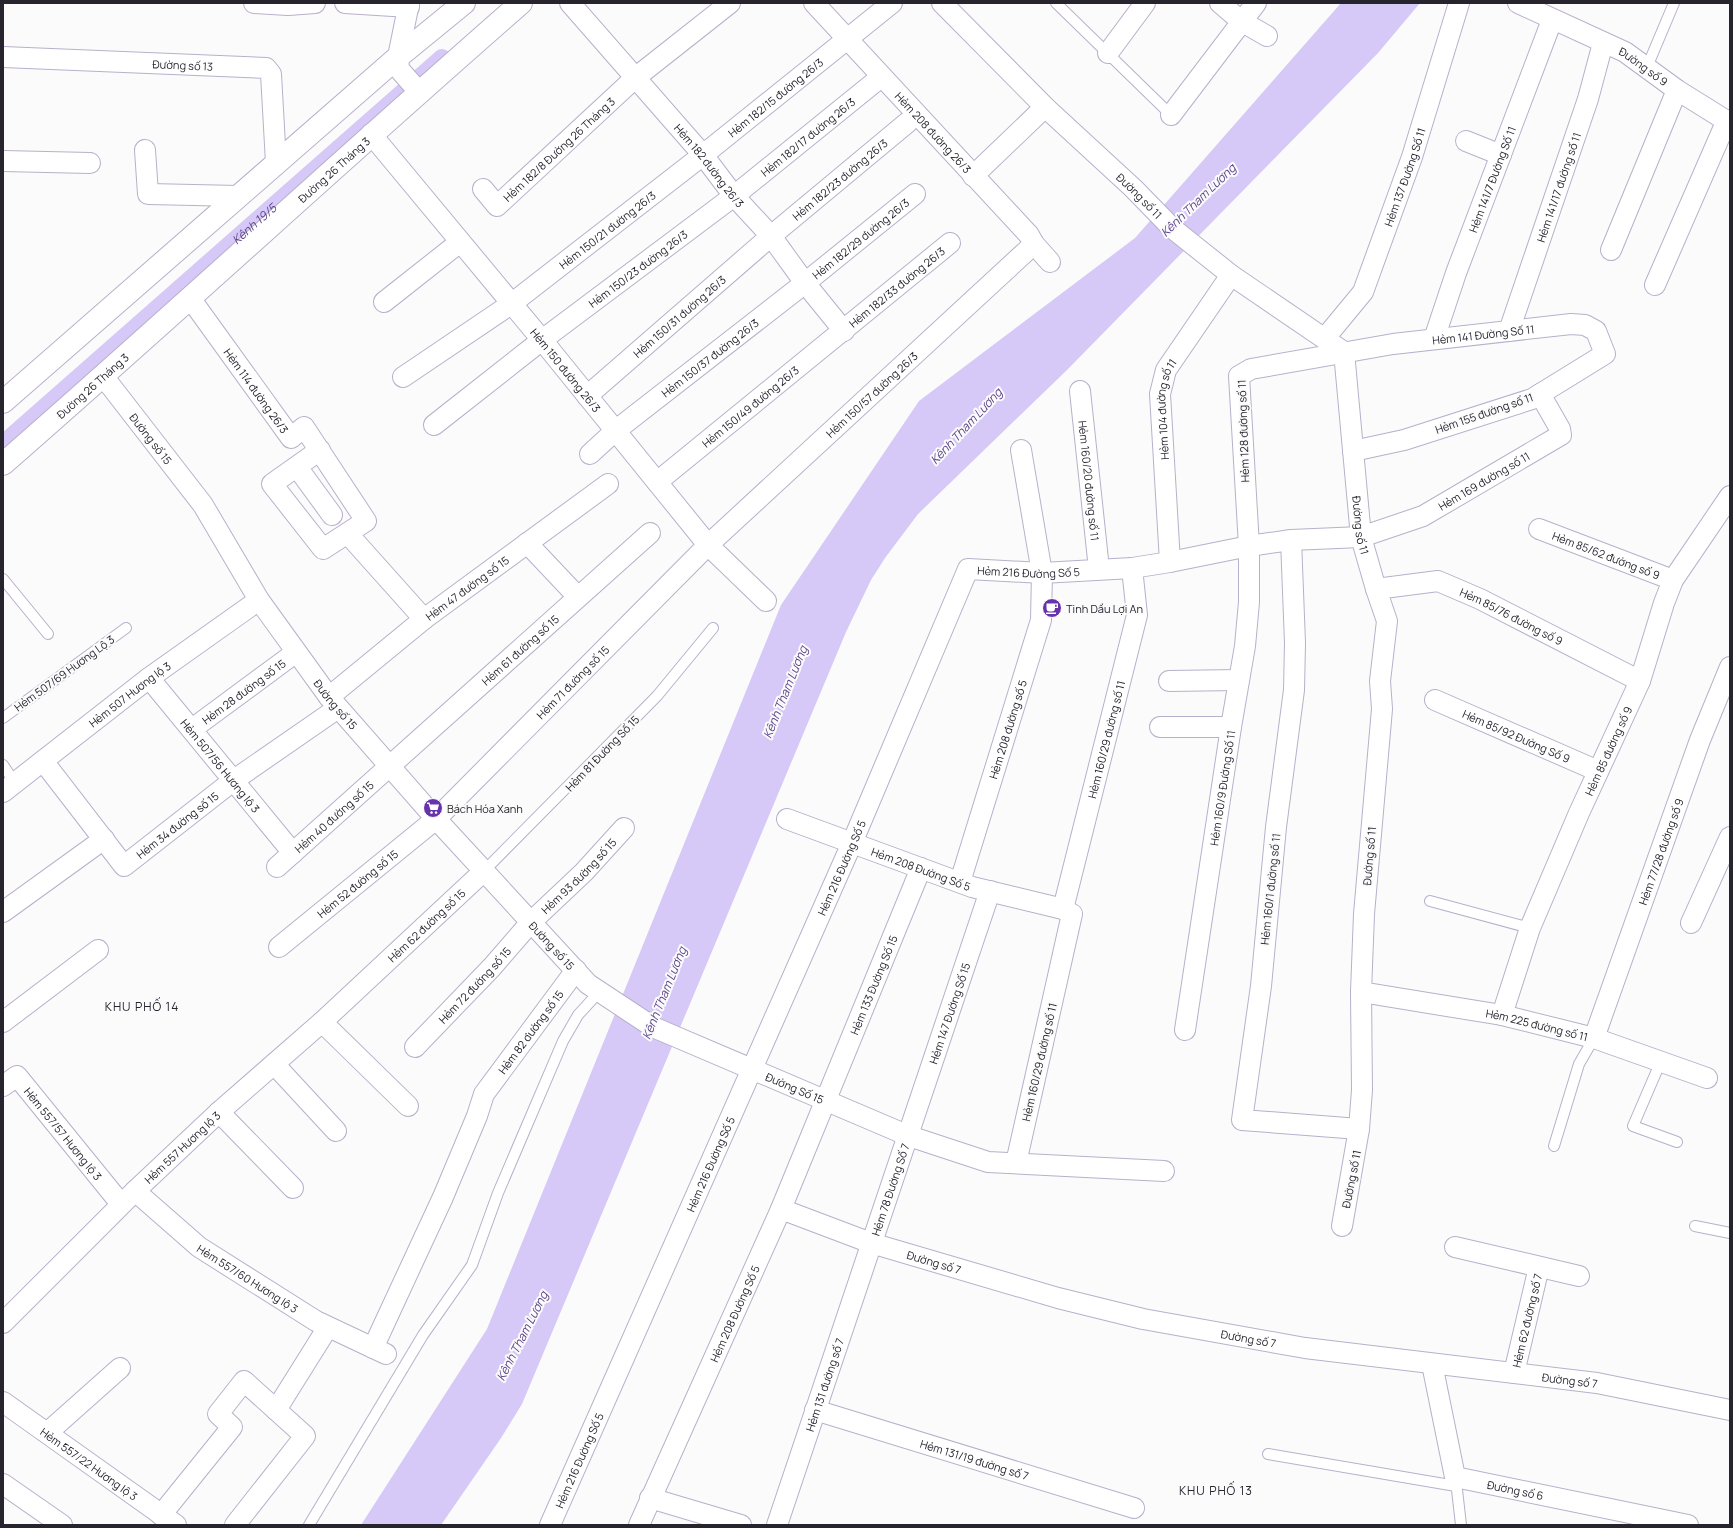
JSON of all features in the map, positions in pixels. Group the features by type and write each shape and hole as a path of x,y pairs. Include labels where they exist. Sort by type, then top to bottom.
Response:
{"street":[{"path":"254,3 315,3"},
{"path":"345,3 409,5 399,63 417,89"},
{"path":"3,402 276,163 399,63 464,3"},
{"name":"Đường 26 Tháng 3","path":"3,464 190,298 371,134 417,89 522,3"},
{"name":"Hẻm 182 đường 26/3","path":"570,3 703,155 734,196 771,236 805,283 844,331"},
{"path":"635,78 730,3"},
{"name":"Hẻm 208 đường 26/3","path":"814,3 1029,235 1034,244 1050,262"},
{"name":"Hẻm 182/15 đường 26/3","path":"703,155 892,3"},
{"name":"Đường số 11","path":"942,3 1046,107 1133,188 1172,228 1231,275 1344,352 1361,537 1387,621 1380,682 1382,709 1364,914 1361,992 1362,1090 1360,1129 1342,1226"},
{"path":"1108,53 1145,3"},
{"path":"1220,3 1241,21 1267,36"},
{"path":"1171,115 1256,3"},
{"name":"Hẻm 137 Đường Số 11","path":"1325,338 1363,292 1412,157 1459,3"},
{"name":"Đường số 9","path":"1518,3 1552,20 1625,52 1677,90 1729,121"},
{"name":"Hẻm 141/7 Đường Số 11","path":"1434,340 1456,273 1552,20"},
{"name":"Hẻm 141/17 đường số 11","path":"1509,331 1588,99 1603,43"},
{"name":"Đường số 13","path":"3,57 266,68 271,74 276,163"},
{"name":"Hẻm 182/17 đường 26/3","path":"734,196 881,76"},
{"name":"Hẻm 182/8 Đường 26 Tháng 3","path":"483,189 497,206 635,78"},
{"path":"1611,250 1677,90"},
{"path":"973,176 1046,107"},
{"path":"1655,284 1729,121"},
{"name":"Hẻm 182/23 đường 26/3","path":"771,236 908,122"},
{"name":"Hẻm 150 đường 26/3","path":"371,134 542,340 708,545 766,601"},
{"path":"1466,141 1501,155"},
{"path":"145,150 148,194 239,196"},
{"name":"Hẻm 150/21 đường 26/3","path":"403,377 511,304 703,155"},
{"path":"3,161 90,163"},
{"name":"Hẻm 182/29 đường 26/3","path":"805,283 915,194"},
{"name":"Hẻm 150/23 đường 26/3","path":"434,425 542,340 734,196"},
{"name":"Hẻm 150/31 đường 26/3","path":"587,396 771,236"},
{"path":"384,302 460,242"},
{"name":"Hẻm 182/33 đường 26/3","path":"844,331 950,243"},
{"name":"Hẻm 150/57 đường 26/3","path":"708,545 1034,244"},
{"name":"Hẻm 104 đường số 11","path":"1170,562 1160,394 1166,370 1231,275"},
{"name":"Hẻm 150/37 đường 26/3","path":"590,454 615,430 805,283"},
{"name":"Hẻm 114 đường 26/3","path":"190,298 290,438 304,427 320,450 366,521 348,534"},
{"name":"Hẻm 141 Đường Số 11","path":"1344,352 1571,324 1586,325 1596,331 1605,354"},
{"name":"Hẻm 150/49 đường 26/3","path":"657,482 844,331"},
{"name":"Hẻm 128 đường số 11","path":"1249,546 1239,376 1251,369 1344,352"},
{"name":"Hẻm 155 đường số 11","path":"1353,451 1404,440 1532,399 1605,354"},
{"name":"Đường số 15","path":"103,376 203,505 259,600 295,653 333,703 436,819 588,984 605,995"},
{"name":"Hẻm 160/20 đường số 11","path":"1080,391 1099,570"},
{"name":"Hẻm 169 đường số 11","path":"1361,537 1423,516 1561,435 1560,429 1540,394"},
{"path":"320,450 272,484 323,549 348,534 424,619"},
{"name":"Hẻm 208 đường số 5","path":"960,882 1041,620 1042,573 1021,450"},
{"path":"297,467 332,515"},
{"name":"Hẻm 47 đường số 15","path":"333,703 424,619 608,484"},
{"name":"Hẻm 85 đường số 9","path":"1502,1015 1530,928 1598,771 1640,681 1664,603 1673,580 1730,496"},
{"name":"Hẻm 85/62 đường số 9","path":"1539,529 1673,580"},
{"name":"Hẻm 61 đường số 15","path":"390,767 650,533"},
{"name":"Hẻm 216 Đường Số 5","path":"550,1525 852,843 968,569 1042,573 1132,568 1249,546 1291,540 1361,537"},
{"name":"Hẻm 160/1 đường số 11","path":"1291,540 1295,643 1294,690 1276,827 1261,986 1242,1120 1360,1129"},
{"path":"527,543 578,598"},
{"name":"Hẻm 71 đường số 15","path":"436,819 708,545"},
{"name":"Hẻm 160/9 Đường Số 11","path":"1186,1030 1231,727 1245,646 1249,602 1249,546"},
{"name":"Hẻm 160/29 đường số 11","path":"1016,1163 1068,911 1137,614 1132,568"},
{"name":"Hẻm 85/76 đường số 9","path":"1376,589 1438,581 1480,599 1640,681"},
{"name":"Hẻm 507 Hương lộ 3","path":"9,787 149,678 259,600"},
{"name":"Hẻm 28 đường số 15","path":"192,729 295,653"},
{"name":"Hẻm 77/28 đường số 9","path":"1594,1038 1700,740 1730,667"},
{"name":"Hẻm 507/56 Hương lộ 3","path":"149,678 293,853"},
{"path":"1169,681 1239,680"},
{"name":"Hẻm 85/92 Đường Số 9","path":"1435,700 1598,771"},
{"name":"Hẻm 34 đường số 15","path":"43,761 124,866 333,703"},
{"path":"1160,727 1231,727"},
{"name":"Hẻm 40 đường số 15","path":"277,867 390,767"},
{"name":"Hẻm 52 đường số 15","path":"279,947 436,819"},
{"name":"Hẻm 208 Đường Số 5","path":"787,819 960,882 1068,911"},
{"name":"Hẻm 93 đường số 15","path":"531,922 584,872 624,828"},
{"path":"3,912 104,839"},
{"path":"1691,923 1728,845"},
{"name":"Hẻm 133 Đường Số 15","path":"825,1101 921,868"},
{"name":"Hẻm 62 đường số 15","path":"368,980 484,871"},
{"name":"Hẻm 147 Đường Số 15","path":"909,1136 990,891"},
{"name":"Hẻm 72 đường số 15","path":"415,1048 487,973 531,922"},
{"path":"3,1022 98,950"},
{"name":"Hẻm 82 đường số 15","path":"484,1094 576,970"},
{"name":"Hẻm 557 Hương lộ 3","path":"3,1323 128,1197 219,1112 368,980"},
{"name":"Hẻm 225 đường số 11","path":"1361,992 1502,1015 1594,1038 1707,1078"},
{"name":"Đường Số 15","path":"605,995 653,1027 909,1136 988,1162 1016,1163"},
{"path":"322,1022 408,1106"},
{"path":"274,1064 336,1131"},
{"name":"Hẻm 557/57 Hương lộ 3","path":"3,1086 17,1076 128,1197"},
{"name":"Hẻm 557/60 Hương lộ 3","path":"128,1197 199,1247 316,1321 380,1351 477,1116 484,1094"},
{"name":"Hẻm 208 Đường Số 5","path":"639,1525 781,1209 825,1101"},
{"path":"219,1112 293,1188"},
{"name":"Hẻm 78 Đường Số 7","path":"871,1243 909,1136"},
{"path":"1016,1163 1164,1171"},
{"name":"Đường số 7","path":"781,1209 871,1243 1058,1298 1136,1317 1305,1348 1597,1383 1730,1410"},
{"name":"Hẻm 131 đường số 7","path":"777,1525 871,1243"},
{"path":"1455,1247 1579,1276"},
{"name":"Hẻm 62 đường số 7","path":"1514,1373 1539,1267"},
{"path":"276,1410 328,1326"},
{"path":"1432,1364 1456,1481"},
{"path":"47,1433 120,1368"},
{"path":"168,1520 232,1426 218,1414 244,1381 305,1436 235,1525"},
{"name":"Hẻm 557/22 Hương lộ 3","path":"3,1402 168,1520"},
{"name":"Hẻm 131/19 đường số 7","path":"815,1410 1134,1508"},
{"name":"Đường số 6","path":"1456,1481 1688,1525"},
{"path":"3,1484 62,1525"},
{"path":"650,1498 741,1525"}],"lane":[{"path":"1056,3 1171,115"},
{"path":"1647,67 1674,3"},
{"path":"3,579 48,634"},
{"name":"Hẻm 507/69 Hương Lộ 3","path":"3,718 126,628"},
{"name":"Hẻm 81 Đường Số 15","path":"484,871 657,696 713,628"},
{"path":"3,765 9,787"},
{"path":"1430,901 1530,928"},
{"path":"309,1525 423,1335 472,1265 498,1193 563,1042 578,1015 605,995"},
{"path":"1554,1146 1579,1064 1594,1038"},
{"path":"1660,1061 1633,1126 1677,1142"},
{"path":"1695,1226 1730,1233"},
{"name":"Đường số 6","path":"1268,1454 1456,1481"},
{"path":"1456,1481 1461,1525"}],"water":[{"name":"Kênh Tham Lương","path":"1341,3 1420,3 1378,53 1067,370 918,514 885,558 871,580 846,632 522,1404 501,1438 441,1525 361,1525 487,1329 781,605 919,401 1135,238"}],"waterway":[{"name":"Kênh 19/5","path":"3,444 442,58"}],"place":[{"name":"Tinh Dầu Lợi An","path":"1052,608"},
{"name":"Bách Hóa Xanh","path":"433,808"}],"district":[{"name":"KHU PHỐ 14","path":"142,1006"},
{"name":"KHU PHỐ 13","path":"1216,1490"}]}
